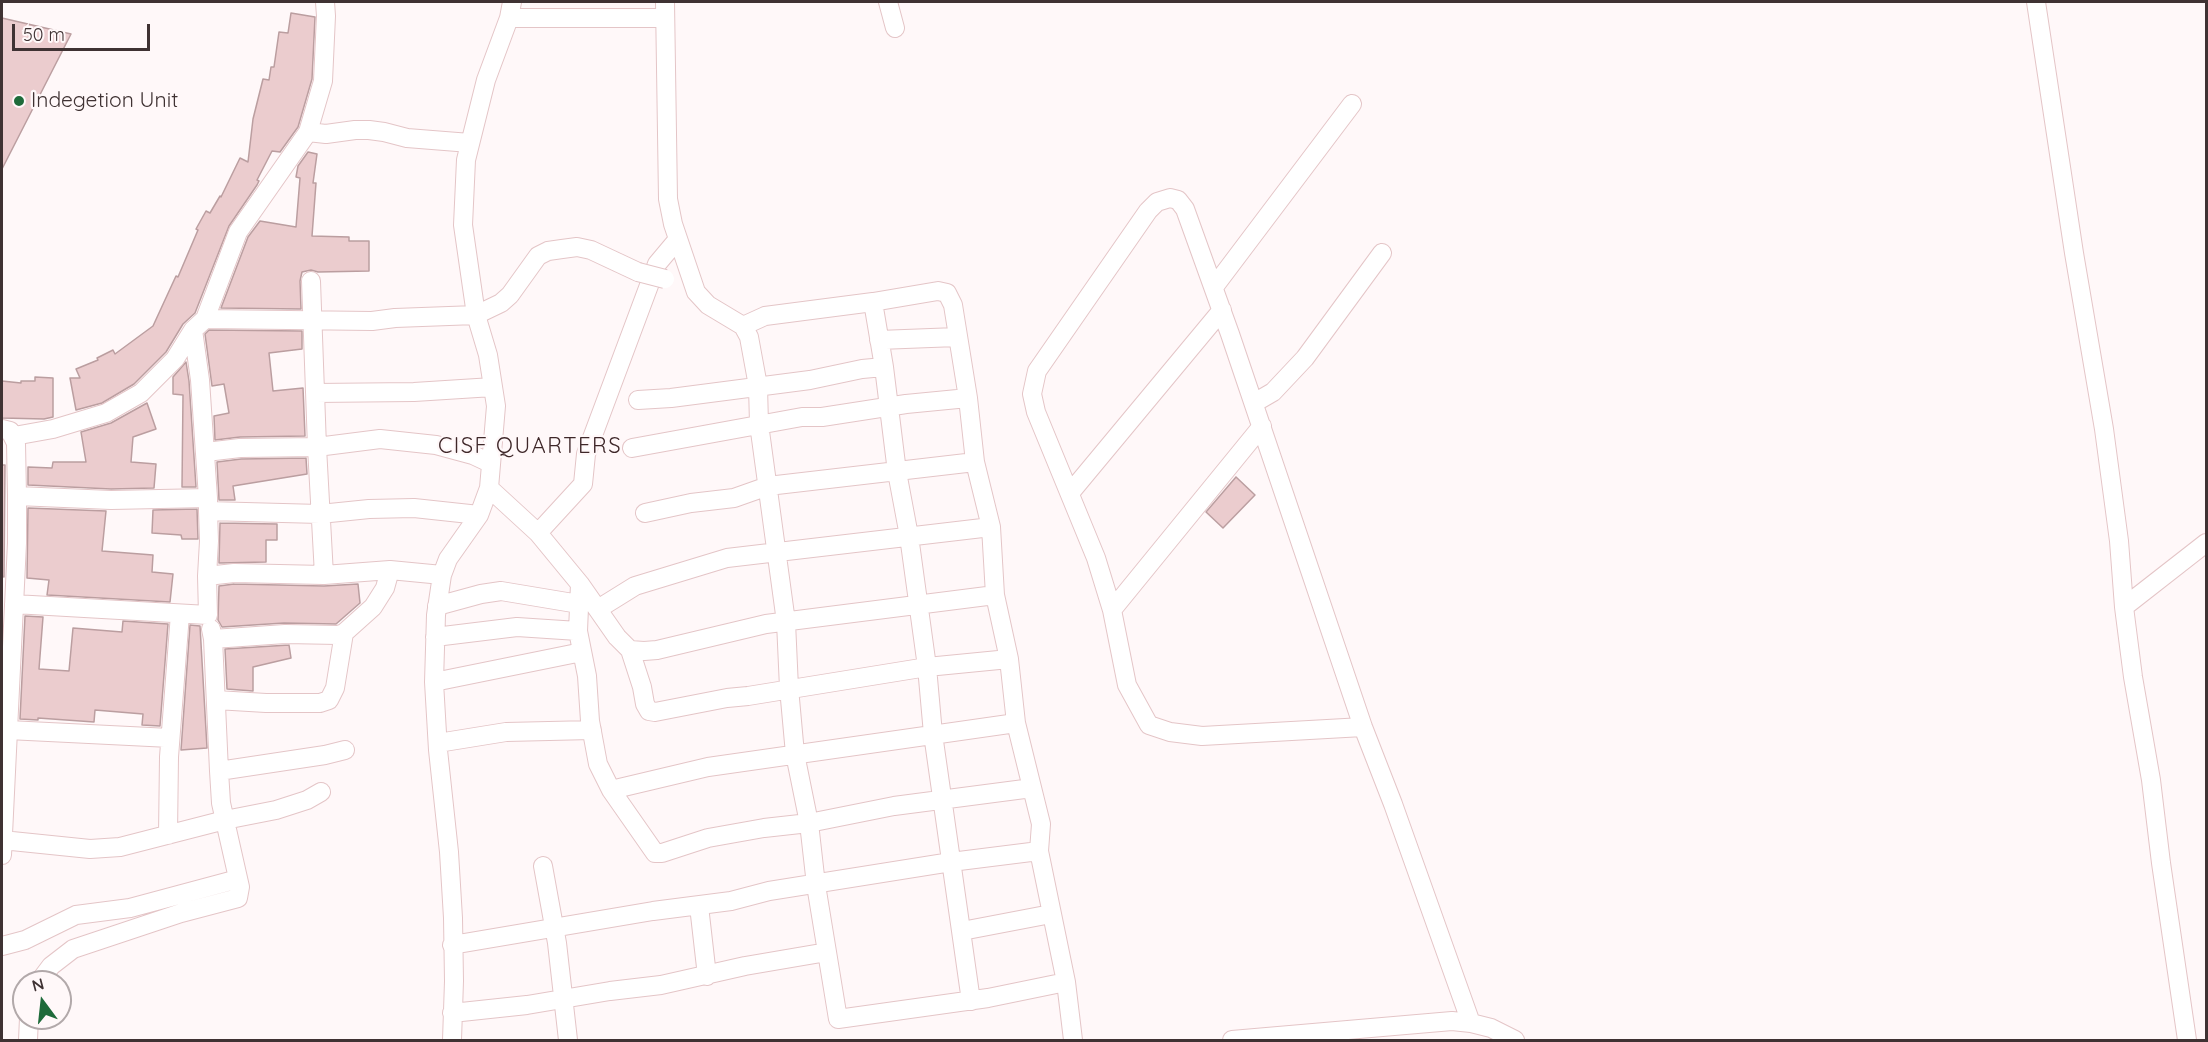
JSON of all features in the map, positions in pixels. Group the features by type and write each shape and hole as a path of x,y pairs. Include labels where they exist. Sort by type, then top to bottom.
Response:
{"street":[{"path":"8,433 74,424 106,414 141,393 175,359 199,325 238,232 308,132 323,81 325,2"},
{"path":"888,2 895,28"},
{"path":"2036,2 2074,253 2104,429 2119,541 2133,677 2151,780 2187,1041"},
{"path":"452,1041 454,981 449,852 434,682 435,637 442,575 448,559 479,515 489,488 496,406 488,355 476,315 463,225 466,160 486,80 511,10 664,10 668,199 676,231 701,299 743,326 749,337 758,386 759,424 786,622 795,754 809,823 816,885 838,1020 971,1001 1066,982"},
{"path":"1214,287 1352,104"},
{"path":"308,132 326,134 369,130 407,138 470,143"},
{"path":"1364,727 1202,736 1170,732 1149,725 1127,685 1112,610 1096,558 1036,412 1032,394 1037,371 1148,211 1158,202 1170,198 1178,200 1185,209 1222,310 1364,727 1471,1023"},
{"path":"538,533 583,484 586,454 657,264 676,231"},
{"path":"199,325 372,321 476,315 501,303 510,295 538,256 548,251 577,247 591,250 638,272 665,279 692,277"},
{"path":"1254,403 1273,392 1305,358 1382,253"},
{"path":"311,281 324,575"},
{"path":"743,326 765,316 938,291 947,293 952,305 968,398 975,462 991,527 995,595 1009,659 1016,723 1041,824 1039,851 1066,982 1073,1041"},
{"path":"873,302 884,367 897,472 909,536 927,667 933,734 971,1001"},
{"path":"1070,493 1222,310"},
{"path":"48,970 73,949 182,913 238,898 240,893 221,803 213,639 208,615 208,505 199,325"},
{"path":"879,340 957,338"},
{"path":"638,400 671,398 884,367"},
{"path":"315,393 414,393 493,387"},
{"path":"632,448 802,417 822,417 889,406 968,398"},
{"path":"1112,610 1262,426"},
{"path":"2,855 8,730 7,623 14,604 17,496 16,443 8,433"},
{"path":"206,452 240,448 317,447 380,439 436,445 473,455 490,463"},
{"path":"645,513 691,503 734,498 768,486 975,462"},
{"path":"489,488 538,533 580,584 617,637 630,650 649,711 670,710 727,698 927,667 1009,659"},
{"path":"17,496 208,505 320,514 369,509 414,508 479,515"},
{"path":"598,609 635,586 727,558 991,527"},
{"path":"2124,607 2206,543"},
{"path":"207,576 234,573 324,575 390,570 442,575"},
{"path":"213,639 285,634 332,636 344,633 382,596 390,570"},
{"path":"580,584 578,631 589,688 592,730 598,764 611,790 654,853 662,853 708,838 764,828 1032,788"},
{"path":"437,606 501,591 579,604"},
{"path":"630,650 657,650 766,624 995,595"},
{"path":"14,604 208,615"},
{"path":"168,835 170,738 180,614"},
{"path":"435,637 517,627 578,631"},
{"path":"216,700 320,703 329,700 335,688 344,633"},
{"path":"434,682 582,652"},
{"path":"611,790 708,767 1016,723"},
{"path":"8,730 170,738"},
{"path":"438,743 506,732 592,730"},
{"path":"219,771 326,755 345,750"},
{"path":"2,840 90,849 120,846 276,810 307,800 321,792"},
{"path":"452,945 554,927 699,906 769,891 951,862 1039,851"},
{"path":"543,866 557,944 568,1041"},
{"path":"2,946 25,940 76,915 130,908 238,879"},
{"path":"699,906 707,976"},
{"path":"962,931 1051,914"},
{"path":"452,1013 527,1005 610,990 661,985 745,966 827,952"},
{"path":"1232,1041 1452,1021 1491,1028 1515,1041"}],"building":[{"path":"291,13 315,17 312,79 298,127 280,152 272,151 257,180 259,181 257,185 229,226 195,313 183,324 166,352 134,384 102,403 76,410 70,378 80,378 76,369 98,360 97,358 113,350 115,354 153,326 176,276 178,277 198,230 196,229 206,211 210,213 221,197 240,158 248,162 253,119 263,79 269,80 271,67 274,67 279,32 288,33"},
{"name":"Indegetion Unit","path":"2,18 71,34 2,169"},
{"path":"308,152 317,154 313,183 316,183 312,236 349,237 349,241 369,241 369,271 318,272 311,270 302,272 301,309 221,308 248,237 260,221 296,227 300,178 296,177 298,166"},
{"path":"209,330 302,331 302,349 269,353 273,391 303,388 305,436 240,437 215,440 214,416 229,413 224,384 212,386 205,334"},
{"path":"186,362 196,487 182,487 183,395 173,394 173,377"},
{"path":"35,377 53,378 53,417 44,419 2,418 2,381 21,383 21,381 35,381"},
{"path":"147,403 156,429 133,437 131,462 156,464 154,488 111,489 28,485 28,467 52,468 53,462 86,462 81,432 111,423"},
{"path":"306,458 307,474 233,486 235,500 219,500 217,462 241,459"},
{"path":"2,465 5,465 4,577 2,576"},
{"path":"1236,477 1255,495 1223,528 1206,512"},
{"path":"28,508 106,511 102,551 153,555 152,572 173,574 170,602 47,595 49,580 27,578"},
{"path":"197,509 198,539 182,539 181,535 152,533 153,510"},
{"path":"220,523 277,524 277,540 266,540 266,562 219,563"},
{"path":"234,584 324,586 358,584 360,603 336,624 284,623 222,627 218,620 219,586"},
{"path":"25,616 43,617 39,669 69,671 73,628 122,632 123,621 168,624 160,726 142,725 143,714 95,710 94,722 20,719"},
{"path":"190,625 200,626 207,748 181,750"},
{"path":"289,645 291,658 253,667 253,691 227,689 225,649"}],"place":[{"name":"Indegetion Unit","path":"19,101"}],"district":[{"name":"CISF QUARTERS","path":"530,446"}]}
